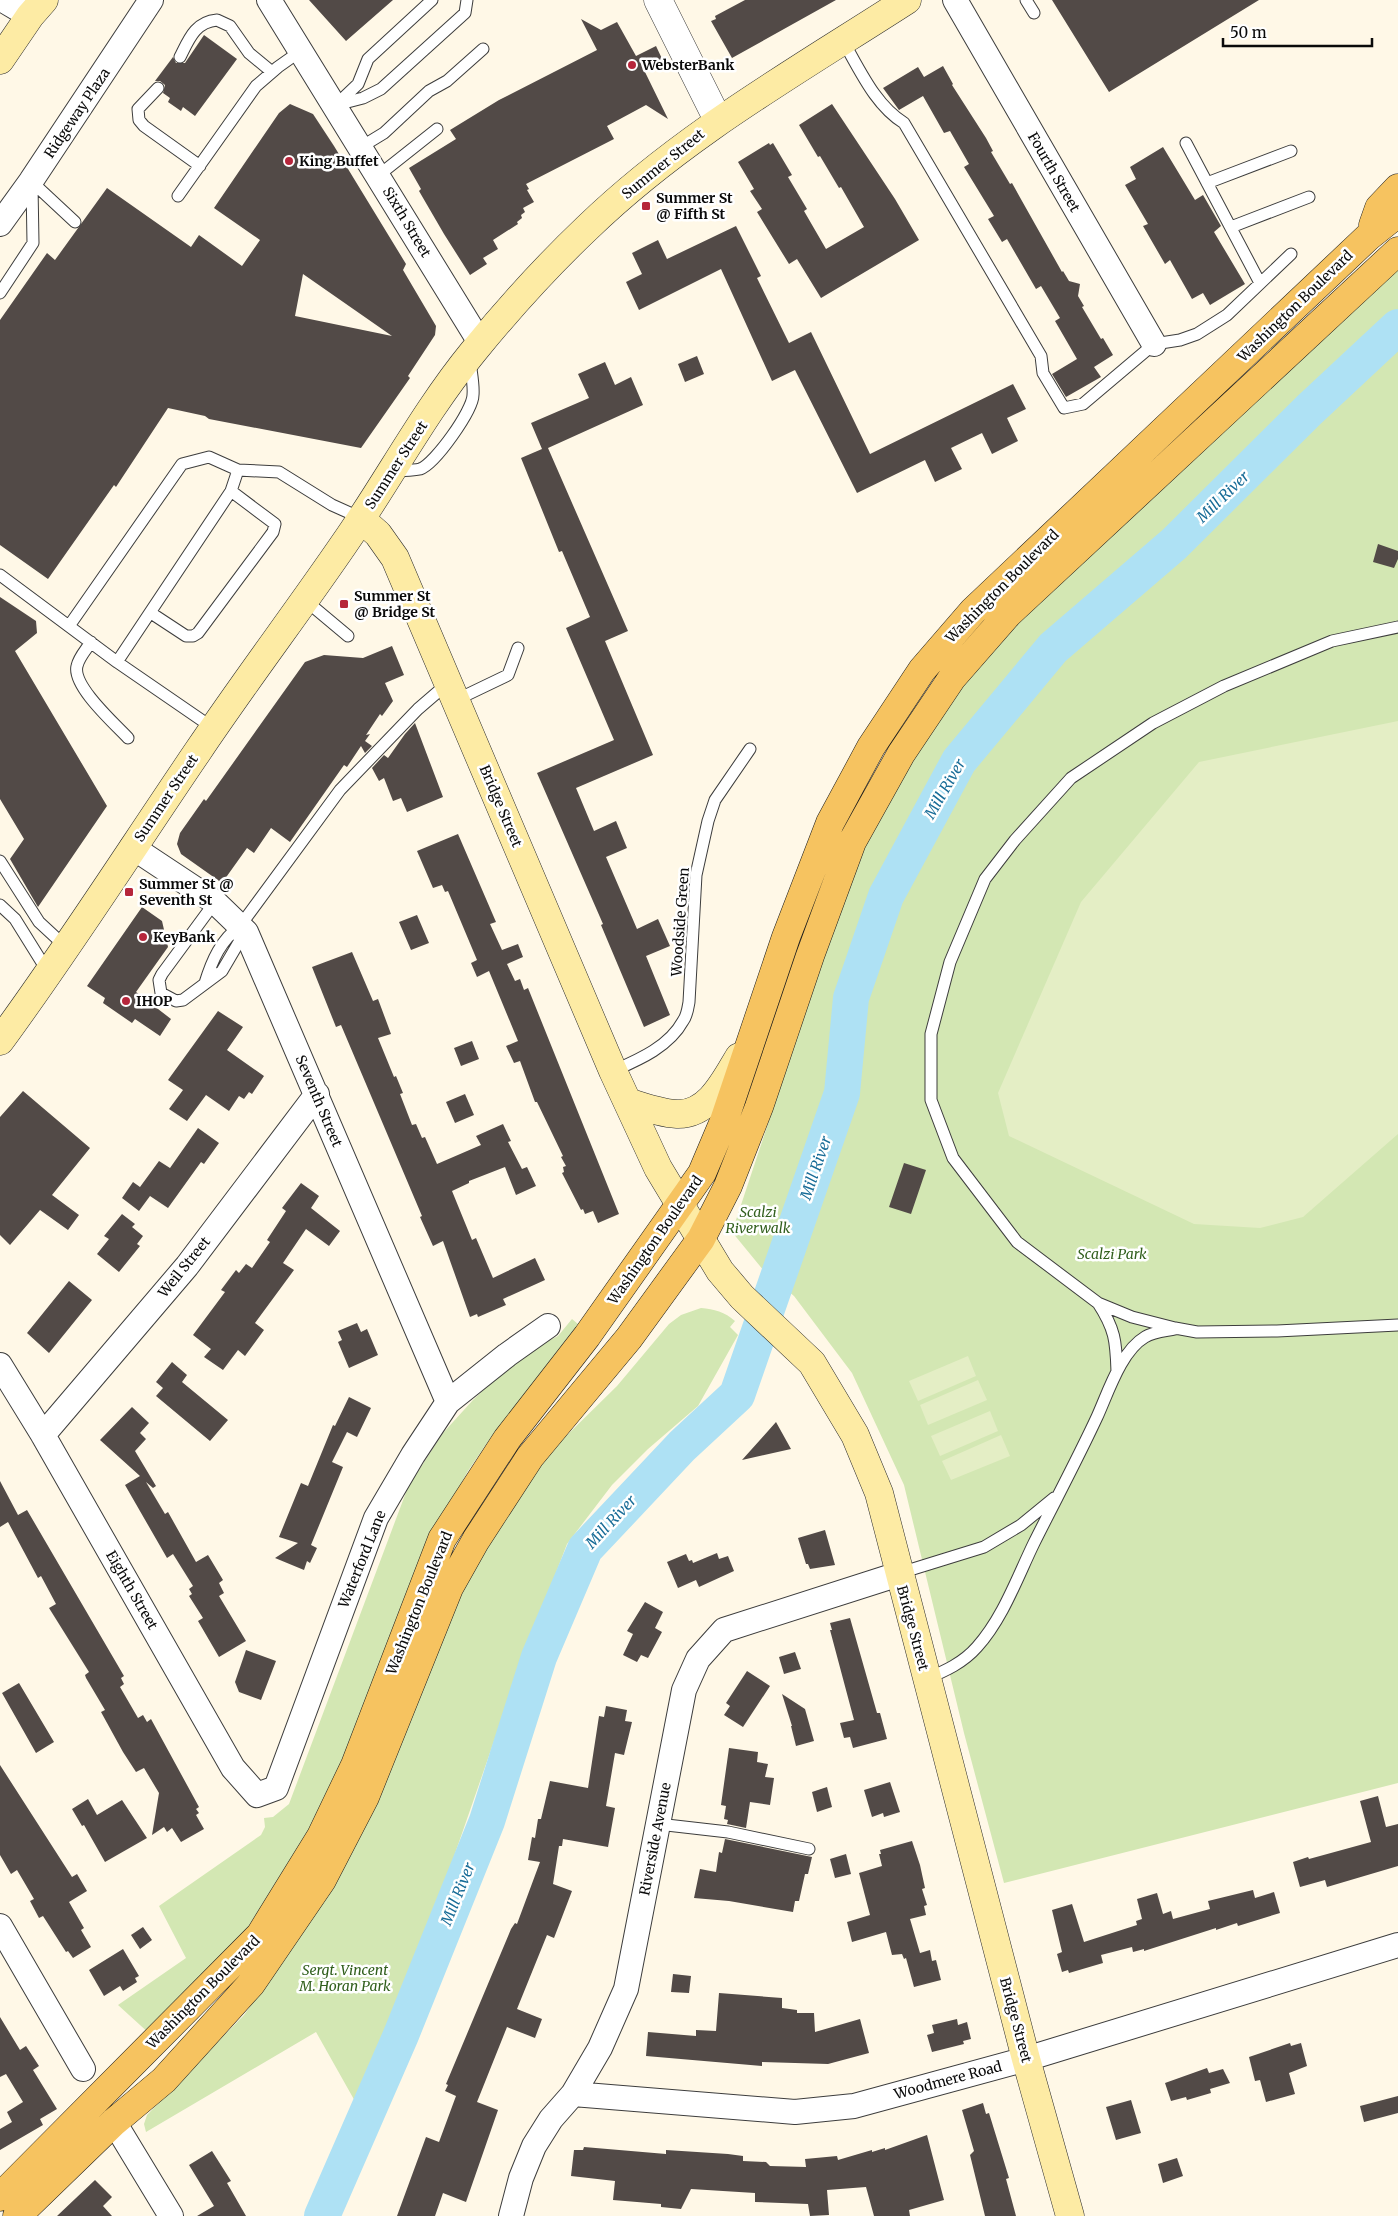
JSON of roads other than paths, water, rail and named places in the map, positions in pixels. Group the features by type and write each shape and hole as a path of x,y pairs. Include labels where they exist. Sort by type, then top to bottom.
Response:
{"main road":[{"name":"Summer Street","path":"0,1042 49,974 213,728 362,518 389,472 475,350 541,275 586,229 677,150 718,120 907,0"},
{"path":"0,60 37,8"},
{"path":"1368,237 1379,208 1398,188"},
{"name":"Washington Boulevard","path":"0,2197 260,1935 321,1836 355,1765 442,1539 506,1439 587,1336 681,1206 702,1173 724,1121 786,937 830,823 871,747 922,670 973,611 1368,237 1398,213"},
{"name":"Washington Boulevard","path":"17,2216 114,2122 164,2080 251,1984 322,1880 365,1797 449,1588 476,1540 530,1457 629,1338 701,1240 728,1186 759,1107 810,956 852,842 901,754 952,678 1008,614 1398,251"},
{"name":"Bridge Street","path":"362,518 378,534 395,558 613,1071 658,1168 720,1271 742,1297 812,1363 855,1435 879,1494 1026,2059 1070,2216"},
{"path":"628,1102 678,1114 700,1108 719,1090 753,1034"}],"street":[{"path":"3,0 37,8"},
{"name":"Ridgeway Plaza","path":"0,224 31,181 151,0"},
{"path":"658,0 718,120"},
{"name":"Fourth Street","path":"954,0 1154,344"},
{"name":"Sixth Street","path":"273,1 379,175 475,350"},
{"name":"Seventh Street","path":"132,848 215,902 246,932 448,1402"},
{"name":"Weil Street","path":"43,1435 186,1266 317,1094"},
{"name":"Waterford Lane","path":"276,1788 376,1518 413,1455 448,1402 506,1355 548,1326"},
{"name":"Eighth Street","path":"0,1365 43,1435 234,1768 258,1795 276,1788"},
{"name":"Riverside Avenue","path":"511,2216 521,2178 534,2146 551,2119 573,2094 600,2048 626,1989 684,1690 698,1659 724,1630 899,1574"},
{"path":"0,1926 83,2069"},
{"name":"Woodmere Road","path":"573,2094 795,2112 854,2106 1026,2059 1398,1945"},
{"path":"114,2122 171,2216"}],"lane":[{"path":"336,105 358,84 368,59 432,0"},
{"path":"336,105 362,98 381,89 465,14 467,0"},
{"path":"1026,0 1034,13"},
{"path":"180,57 194,30 204,23 217,20 230,26 249,53 272,72"},
{"path":"843,41 882,106 904,123 1041,356 1043,373 1064,408 1083,404 1154,344 1180,340 1197,334 1227,315 1291,254"},
{"path":"361,147 384,133 429,91 447,81 483,49"},
{"path":"178,196 256,86 302,50"},
{"path":"158,88 138,109 138,120 200,166"},
{"path":"379,175 437,129"},
{"path":"1186,143 1260,283"},
{"path":"1207,183 1291,150"},
{"path":"31,181 75,222"},
{"path":"0,293 34,243 31,181"},
{"path":"1231,227 1308,197"},
{"path":"69,626 182,464 209,456 238,470 280,472 332,505 362,518"},
{"path":"117,662 231,491 238,470"},
{"path":"151,613 186,636 198,633 273,532 275,524 269,518 231,491"},
{"path":"0,575 117,662 213,728"},
{"path":"305,600 348,636"},
{"path":"1398,627 1332,641 1224,686 1153,723 1071,778 1015,840 985,879 950,962 931,1034 930,1100 953,1158 1017,1242 1098,1303 1132,1318 1197,1332 1378,1328 1398,1325"},
{"path":"91,642 77,664 78,679 84,690 128,738"},
{"path":"215,902 159,980 161,993 167,998 176,1001 183,1000 222,970 239,942 240,926 340,790 418,709 452,692 508,675 518,648"},
{"name":"Woodside Green","path":"613,1071 644,1057 674,1034 684,1020 689,1002 696,875 708,822 715,800 750,749"},
{"path":"0,861 39,922 66,947"},
{"path":"0,905 15,919 49,974"},
{"path":"1098,1303 1108,1318 1115,1336 1117,1371"},
{"path":"926,1679 958,1664 971,1654 984,1639 1008,1597 1057,1496 1081,1452 1117,1371 1130,1351 1146,1337 1175,1328"},
{"path":"899,1574 984,1547 1021,1525 1057,1496"},
{"path":"658,1824 728,1832 809,1850"}],"waterway":[{"name":"Mill River","path":"322,2216 401,2035 487,1821 539,1657 585,1549 682,1446 737,1395 842,1093 851,998 886,896 959,761 1053,648 1174,544 1309,410 1398,327"}],"place":[{"name":"WebsterBank","path":"632,65"},
{"name":"King Buffet","path":"289,161"},
{"name":"Summer St @ Fifth St","path":"646,206"},
{"name":"Summer St @ Bridge St","path":"344,604"},
{"name":"Summer St @ Seventh St","path":"129,892"},
{"name":"KeyBank","path":"143,937"},
{"name":"IHOP","path":"126,1001"}],"park label":[{"name":"Scalzi Riverwalk","path":"758,1220"},
{"name":"Scalzi Park","path":"1112,1254"},
{"name":"Sergt. Vincent M. Horan Park","path":"345,1978"}]}
